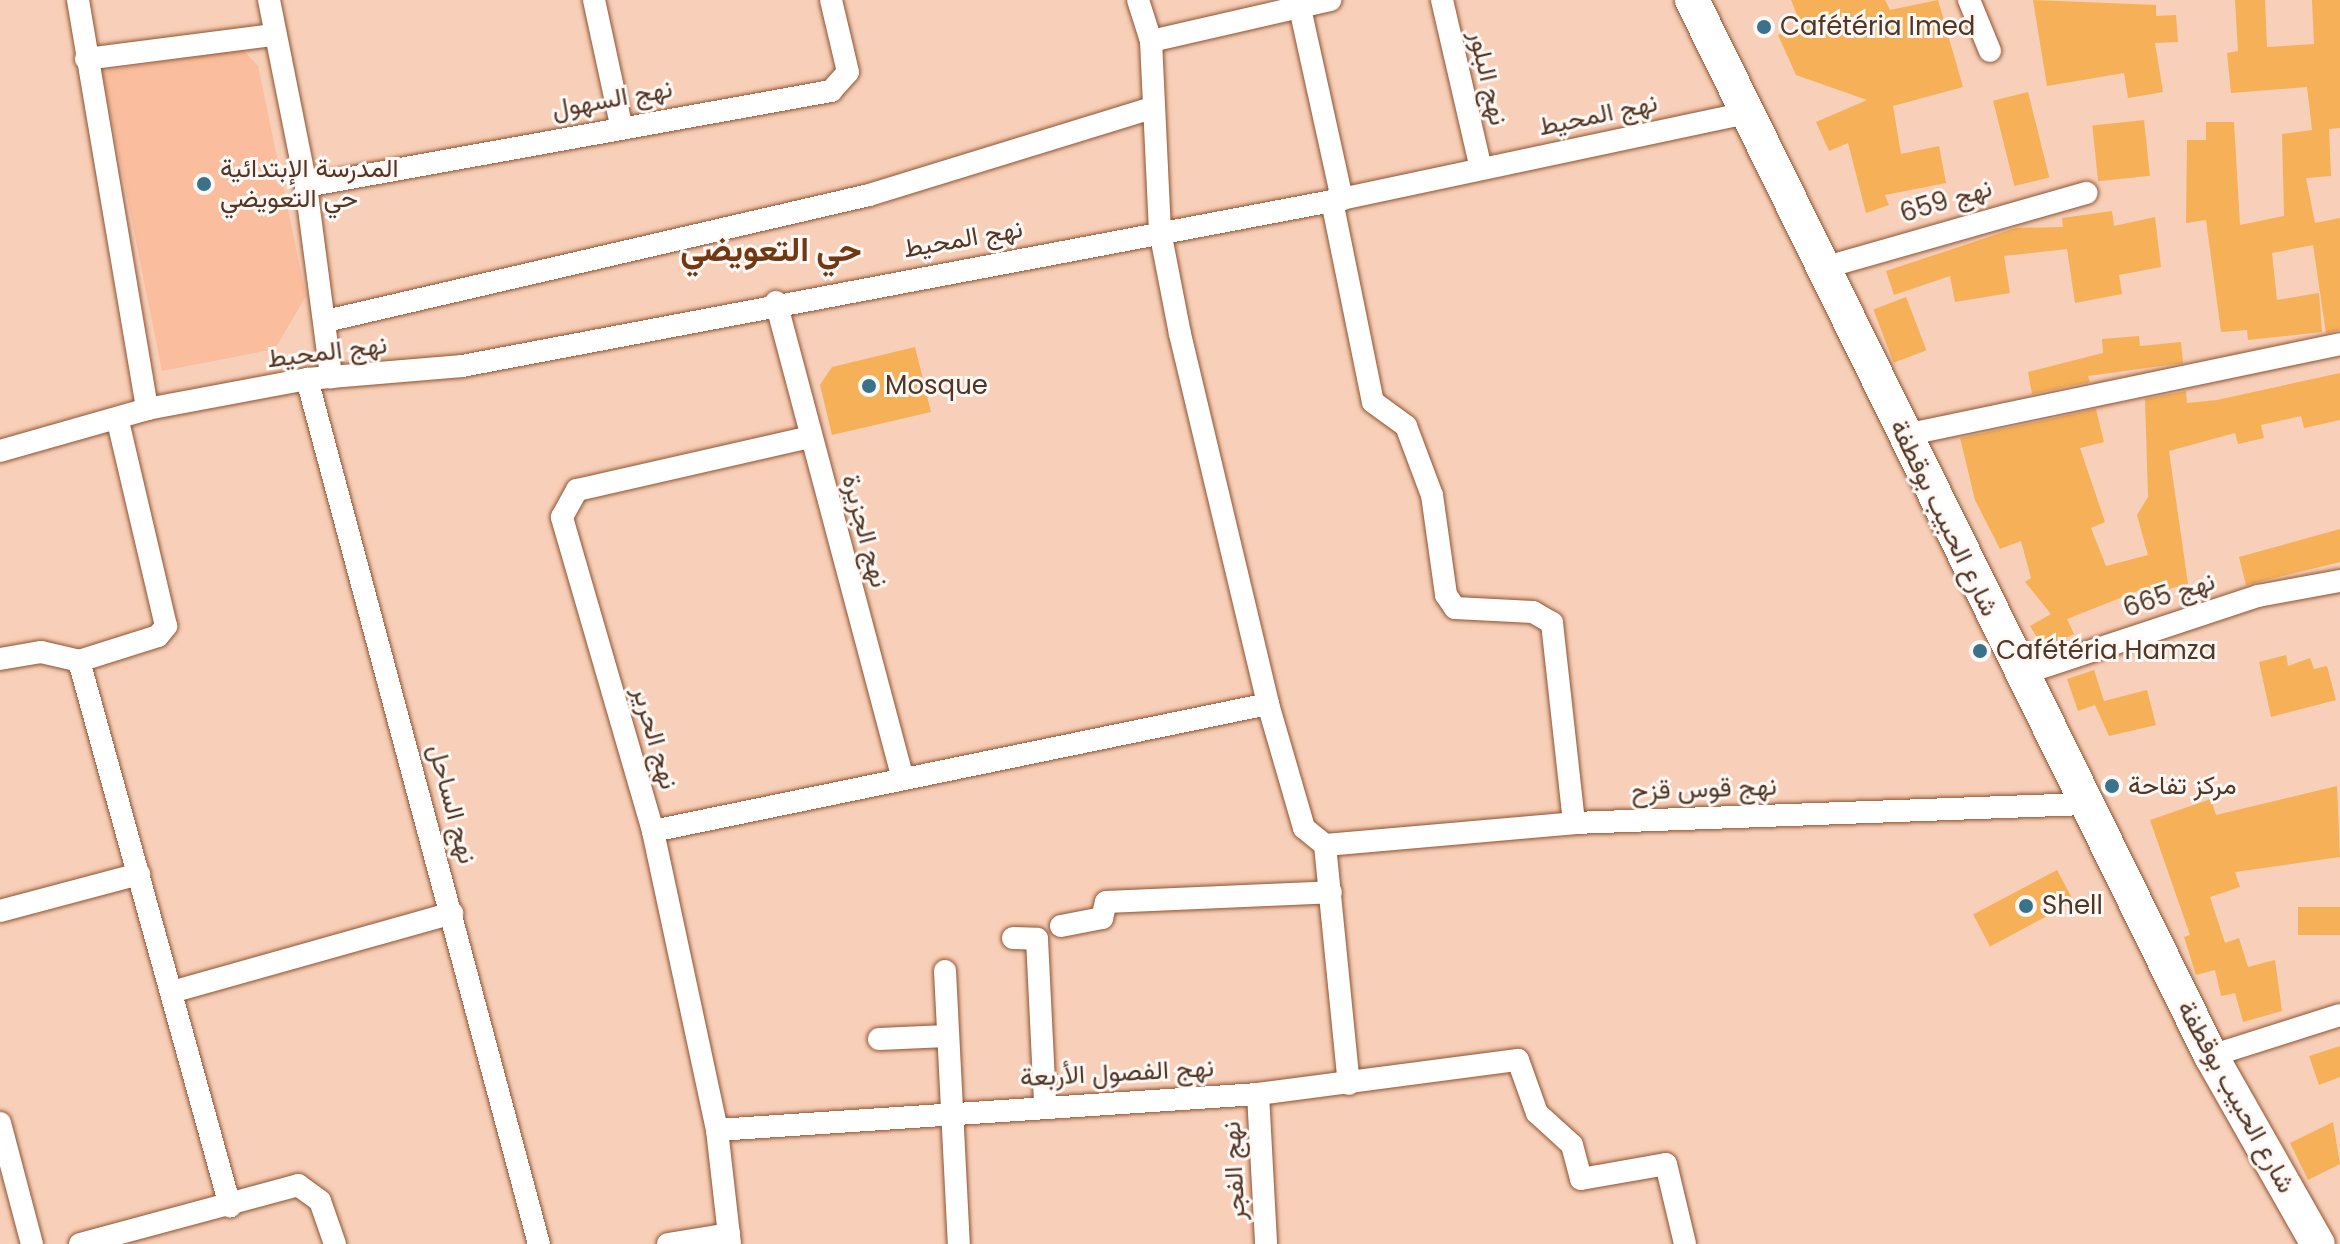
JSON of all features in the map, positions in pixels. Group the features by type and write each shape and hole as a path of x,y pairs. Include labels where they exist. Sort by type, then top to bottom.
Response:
{"main road":[{"name":"شارع الحبيب بوقطفة","path":"1692,0 1749,112 2019,675 2211,1056 2318,1244"}],"street":[{"path":"78,0 147,409"},
{"path":"269,0 306,186 331,377"},
{"path":"594,0 621,125"},
{"name":"نهج السهول","path":"306,186 621,125 831,91 848,72 831,0"},
{"path":"1138,0 1151,41 1160,231 1268,704 1304,828 1325,845 1349,1084"},
{"path":"1151,41 1330,0"},
{"name":"نهج البلور","path":"1442,0 1481,169"},
{"path":"1969,0 1990,51"},
{"path":"1300,8 1373,402 1406,426 1432,495 1446,595 1455,608 1533,612 1552,623 1574,823"},
{"path":"86,59 274,35"},
{"path":"326,321 869,195 1152,108"},
{"name":"نهج المحيط","path":"0,451 118,421 147,409 307,379 462,366 776,302 1337,200 1749,112"},
{"name":"نهج 659","path":"1823,268 2087,193"},
{"name":"نهج الجزيرة","path":"776,302 902,775"},
{"path":"1905,435 2340,344"},
{"name":"نهج الساحل","path":"307,379 539,1244"},
{"path":"0,659 41,652 79,661 158,636 168,621 118,421"},
{"name":"نهج الحرير","path":"730,1239 717,1130 653,831 562,517 577,490 811,437"},
{"name":"نهج 665","path":"2019,675 2258,596 2340,581"},
{"path":"79,661 175,991 230,1206"},
{"path":"653,831 902,775 1268,704"},
{"name":"نهج قوس قزح","path":"1325,845 1574,823 2085,804"},
{"path":"0,911 139,874"},
{"path":"1061,926 1102,918 1106,902 1331,892"},
{"path":"175,991 452,913"},
{"path":"1013,938 1037,939 1045,1104"},
{"path":"945,971 949,1110 959,1244"},
{"path":"2211,1056 2340,1015"},
{"path":"879,1039 947,1036"},
{"name":"نهج الفصول الأربعة","path":"717,1130 949,1110 1258,1094 1518,1060 1537,1113 1572,1145 1581,1179 1666,1164 1685,1244"},
{"name":"نهج الفجر","path":"1258,1094 1266,1244"},
{"path":"0,1123 32,1244"},
{"path":"80,1244 230,1206 286,1186 312,1189 335,1244"},
{"path":"668,1244 730,1239"}],"shaded area":[{"name":"المدرسة الإبتدائية حي التعويضي","path":"243,50 258,66 306,296 275,349 162,371 102,71"}],"building":[{"path":"1791,0 1885,0 1890,10 1938,0 1963,87 1893,106 1901,154 1939,146 1946,183 1885,195 1889,205 1866,213 1848,143 1829,151 1816,122 1867,100 1796,75 1778,35 1801,25"},
{"path":"2033,0 2156,5 2156,16 2176,15 2178,42 2155,43 2163,92 2128,98 2124,73 2047,86"},
{"path":"2235,0 2265,0 2267,47 2314,44 2312,0 2340,0 2340,128 2329,129 2331,176 2306,178 2315,223 2340,218 2340,330 2326,333 2313,245 2272,253 2277,300 2319,293 2322,332 2248,340 2247,330 2221,332 2206,220 2186,223 2187,140 2206,140 2206,122 2234,122 2240,225 2284,216 2282,134 2312,130 2307,87 2231,93 2227,53 2238,51"},
{"path":"2028,92 2049,177 2014,186 1993,101"},
{"path":"2144,120 2150,176 2098,181 2092,125"},
{"path":"2112,211 2114,226 2155,217 2161,267 2119,275 2122,294 2075,303 2067,249 2004,256 2010,293 1955,302 1950,276 1894,295 1886,271 2016,228 2063,227 2062,218"},
{"path":"1906,297 1926,350 1894,363 1873,310"},
{"path":"2139,336 2140,346 2181,342 2183,363 2088,376 2090,382 2032,394 2028,372 2103,353 2102,339"},
{"path":"915,347 931,412 832,435 820,385 832,367"},
{"path":"2340,373 2340,420 2304,428 2301,416 2261,425 2264,438 2238,444 2235,433 2169,451 2188,584 2150,594 2148,587 2067,619 2074,634 2044,649 2030,626 2051,614 2025,582 2031,578 2021,541 2000,549 1975,500 1960,438 2096,409 2104,442 2080,448 2105,522 2091,528 2106,566 2148,555 2137,515 2148,497 2145,399 2186,391 2187,403 2217,400"},
{"path":"2340,529 2340,562 2246,585 2239,557"},
{"path":"2286,655 2288,666 2310,658 2314,669 2327,666 2336,700 2271,717 2259,662"},
{"path":"2094,670 2104,701 2147,690 2156,725 2109,736 2095,705 2078,711 2067,679"},
{"path":"2337,786 2340,857 2235,872 2240,887 2210,897 2225,943 2239,938 2248,967 2275,960 2282,1011 2243,1022 2235,993 2221,996 2215,970 2196,975 2184,937 2190,935 2150,820 2211,799 2216,815"},
{"path":"2057,870 2074,902 1990,946 1973,915"},
{"path":"2298,907 2340,907 2340,935 2298,935"},
{"path":"2340,1046 2340,1077 2319,1085 2309,1056"},
{"path":"2333,1122 2340,1164 2308,1180 2290,1143"}],"place":[{"name":"Cafétéria Imed","path":"1764,27"},
{"name":"المدرسة الإبتدائية حي التعويضي","path":"204,184"},
{"name":"Mosque","path":"869,386"},
{"name":"Cafétéria Hamza","path":"1980,651"},
{"name":"مركز تفاحة","path":"2112,786"},
{"name":"Shell","path":"2026,906"}],"district":[{"name":"حي التعويضي","path":"771,250"}]}
